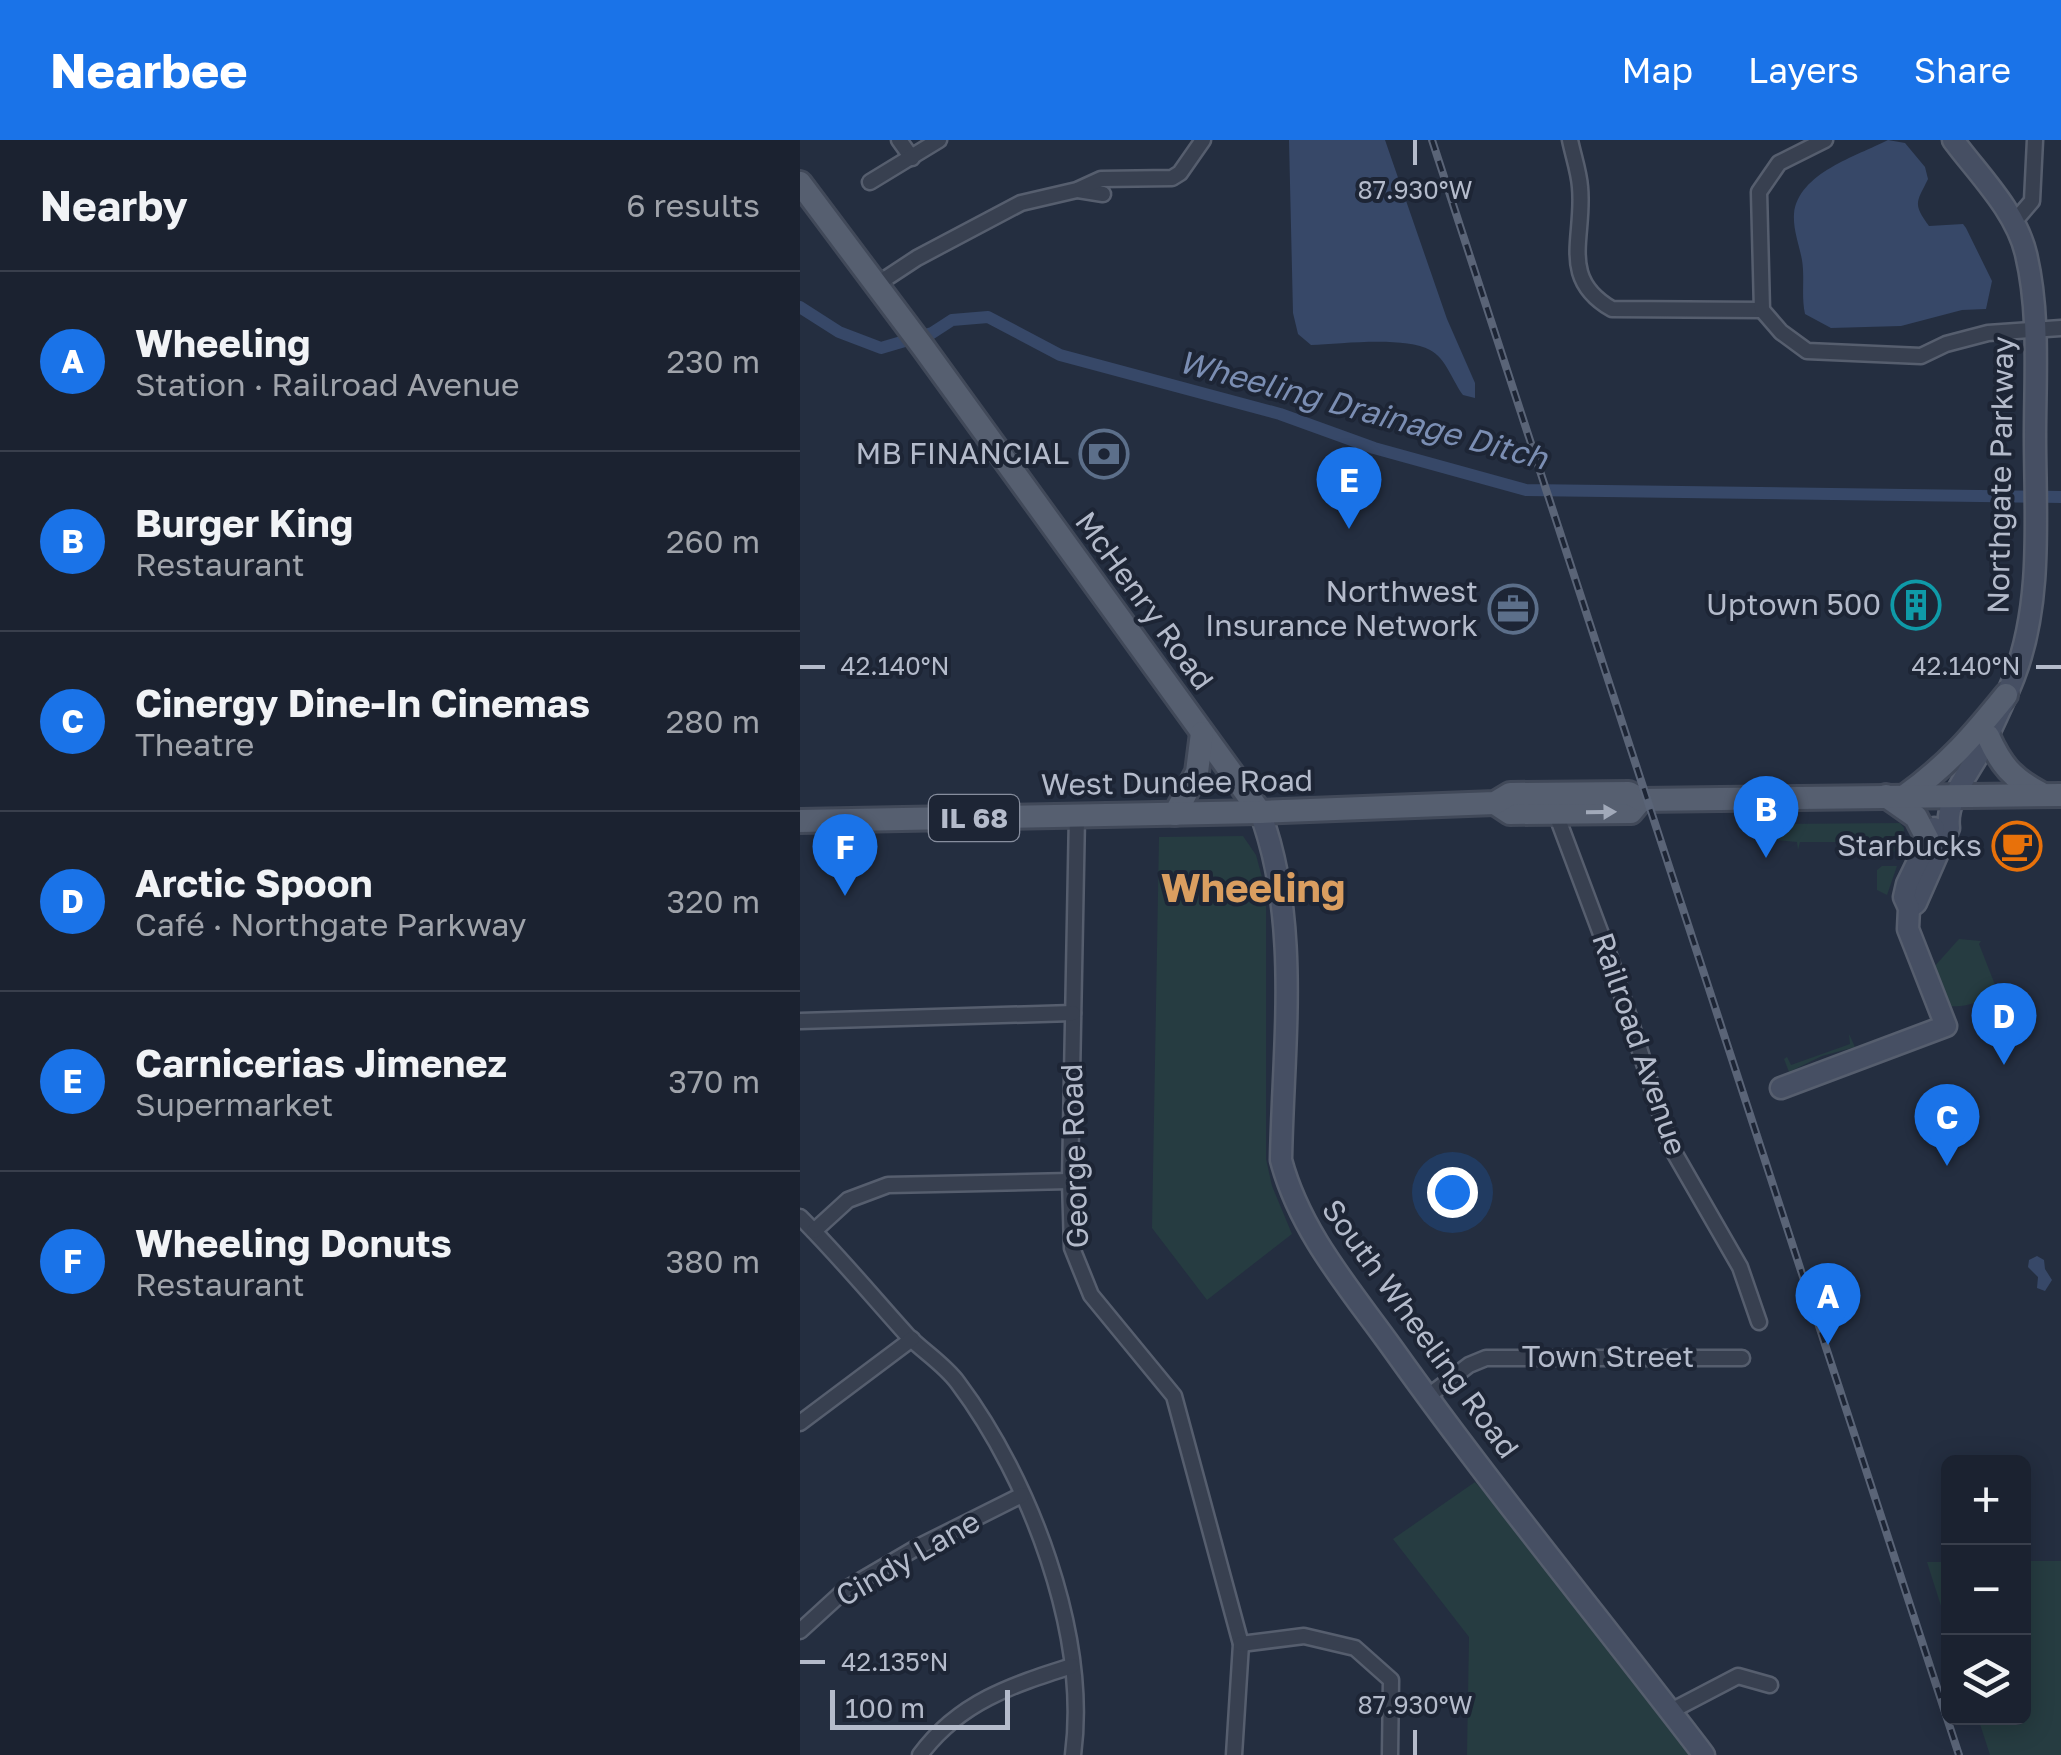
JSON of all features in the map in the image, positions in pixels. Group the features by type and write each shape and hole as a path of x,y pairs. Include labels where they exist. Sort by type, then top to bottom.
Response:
{"main road":[{"name":"McHenry Road","path":"800,183 1260,812"},
{"path":"1928,840 1916,817 1896,796 1942,770 2006,695"},
{"path":"1176,814 1197,772 1202,733"},
{"path":"1988,736 1998,760 2012,778 2052,795"},
{"name":"West Dundee Road","path":"800,821 1260,812 1495,803 1510,794 1629,793 1641,800 1896,796 1951,806 2052,795"},
{"name":"West Dundee Road","path":"1495,803 1510,813 1556,814 1632,812 1641,800"}],"street":[{"path":"899,140 912,158"},
{"path":"870,182 939,140"},
{"path":"876,285 917,258 1021,203 1077,190 1101,178 1172,178 1180,173 1202,140"},
{"path":"1570,140 1580,188 1576,265 1594,299 1612,310 1762,310"},
{"path":"1825,140 1780,163 1759,192 1762,310 1781,332 1807,351 1921,356 1988,332 2061,328"},
{"name":"Northgate Parkway","path":"1782,1088 1946,1026 1908,929 1906,884 1935,825 1951,806 1988,736 2024,648 2036,546 2036,328 2026,254 2014,222 1953,140"},
{"path":"2014,222 2032,200 2035,140"},
{"path":"1077,190 1103,194"},
{"name":"Northgate Parkway","path":"1909,908 1916,903 1948,828 1951,806"},
{"name":"South Wheeling Road","path":"1260,812 1275,853 1286,930 1280,1160 1290,1196 1306,1228 1427,1396 1704,1755"},
{"name":"Railroad Avenue","path":"1556,814 1610,958 1671,1147 1740,1266 1759,1322"},
{"name":"George Road","path":"1077,815 1072,1248 1090,1296 1174,1396 1241,1644 1234,1755"},
{"path":"800,1021 1073,1013"},
{"path":"814,1231 848,1200 888,1184 1070,1180"},
{"path":"800,1217 912,1340 956,1380 1007,1457 1052,1566 1072,1666 1076,1730 1073,1755"},
{"path":"800,1423 912,1340"},
{"name":"Town Street","path":"1427,1396 1469,1365 1502,1356 1742,1358"},
{"name":"Cindy Lane","path":"800,1631 860,1581 1022,1495"},
{"path":"1241,1644 1304,1636 1355,1648 1391,1680 1390,1755"},
{"path":"920,1755 936,1732 1000,1689 1072,1666"},
{"path":"1671,1711 1738,1676 1770,1686"}],"green space":[{"path":"1900,823 1904,828 1903,851 1868,853 1864,842 1800,842 1798,850 1797,842 1775,840 1775,824"},
{"path":"1243,836 1256,855 1266,892 1266,1159 1272,1186 1292,1234 1207,1300 1152,1228 1159,837"},
{"path":"1897,866 1887,895 1877,890 1877,870"},
{"path":"1959,939 1981,941 1997,990 1975,1003 1950,1006 1934,967"},
{"path":"1849,1034 1855,1047 1822,1056 1789,1072 1784,1059 1787,1057 1791,1065 1850,1044"},
{"path":"1475,1482 1542,1558 1693,1755 1467,1755 1469,1637 1393,1539"},
{"path":"2031,1561 2061,1561 2061,1755 1990,1755 1980,1725 2031,1725"},
{"path":"1927,1562 1941,1562 1941,1606"}],"water":[{"path":"1289,140 1385,140 1447,319 1475,383 1475,398 1463,395 1440,359 1419,346 1372,342 1311,345 1298,334 1293,313"},
{"path":"1888,140 1905,143 1925,167 1928,179 1918,202 1929,226 1963,224 1966,228 1992,281 1986,309 1962,310 1901,326 1831,328 1805,314 1803,267 1794,220 1798,200 1817,177"},
{"path":"2037,1256 2044,1260 2052,1280 2045,1291 2037,1288 2038,1277 2028,1267 2029,1260"}],"waterway":[{"name":"Wheeling Drainage Ditch","path":"800,307 839,332 881,348 932,333 952,320 988,317 1060,355 1280,414 1374,448 1526,490 2061,497"}],"railway":[{"path":"1432,140 1959,1755"}],"place":[{"name":"MB FINANCIAL","path":"1104,454"},
{"name":"Carnicerias Jimenez","path":"1349,529"},
{"name":"Uptown 500","path":"1916,605"},
{"name":"Northwest Insurance Network","path":"1513,609"},
{"name":"Starbucks","path":"2017,846"},
{"name":"Burger King","path":"1766,858"},
{"name":"Wheeling Donuts","path":"845,896"},
{"name":"Arctic Spoon","path":"2004,1065"},
{"name":"Cinergy Dine-In Cinemas","path":"1947,1166"},
{"name":"Wheeling","path":"1828,1345"}],"district":[{"name":"Wheeling","path":"1253,888"}]}
